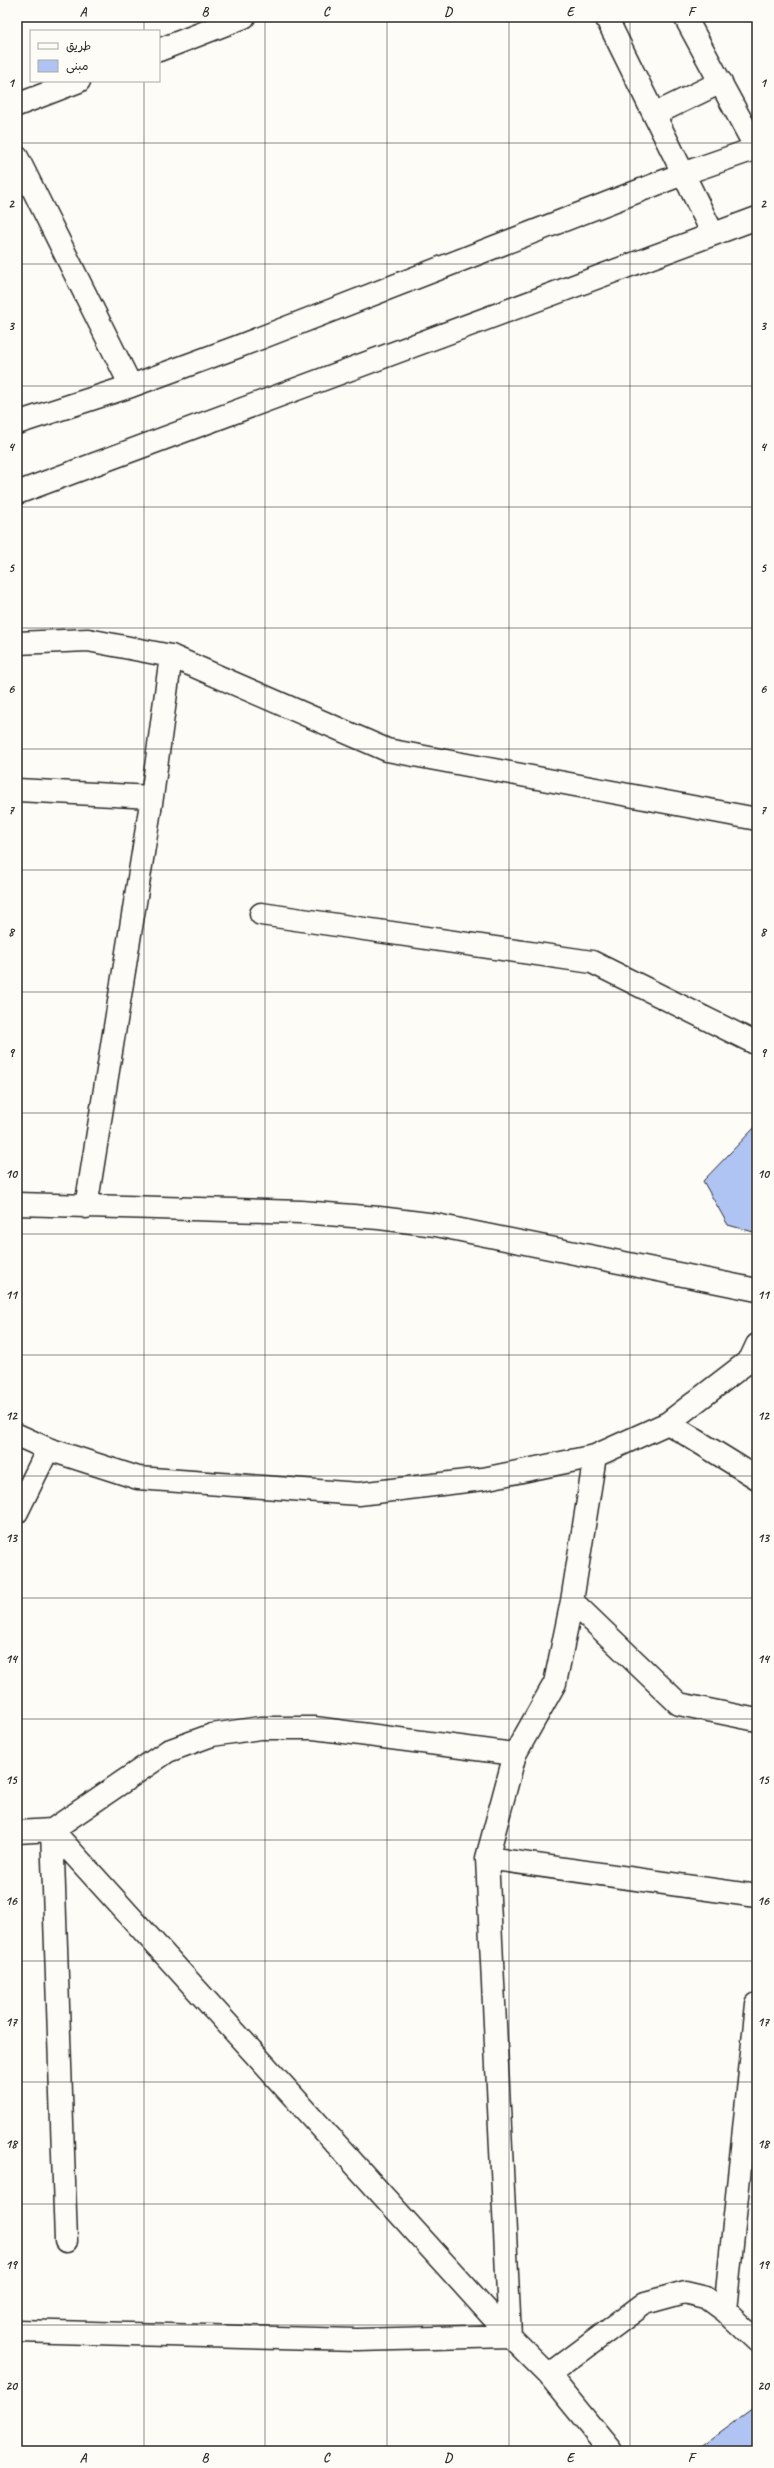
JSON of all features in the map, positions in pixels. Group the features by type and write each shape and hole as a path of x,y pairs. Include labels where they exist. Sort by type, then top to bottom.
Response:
{"street":[{"path":"160,50 244,17"},
{"path":"606,17 685,173 714,234"},
{"path":"17,423 131,386 685,173 757,149 685,17"},
{"path":"17,105 76,82"},
{"path":"655,114 721,82"},
{"path":"17,156 131,386"},
{"path":"17,493 757,218"},
{"path":"17,643 88,640 172,656 386,750 757,819"},
{"path":"86,1207 152,797 172,656"},
{"path":"17,790 152,797"},
{"path":"261,914 592,962 757,1044"},
{"path":"17,1204 301,1212 436,1225 757,1290"},
{"path":"17,1435 48,1449 138,1478 358,1494 484,1479 595,1456 668,1423 750,1360 757,1345"},
{"path":"668,1423 757,1478"},
{"path":"17,1512 48,1449"},
{"path":"510,2336 487,1858 515,1754 555,1683 572,1601 595,1456"},
{"path":"572,1601 679,1704 757,1720"},
{"path":"17,1832 52,1830 168,1751 212,1735 260,1728 314,1728 515,1754"},
{"path":"52,1830 66,2241"},
{"path":"52,1830 510,2336 549,2375 611,2451"},
{"path":"487,1858 757,1896"},
{"path":"725,2312 757,2004"},
{"path":"549,2375 645,2303 685,2292 706,2297 757,2341"},
{"path":"17,2331 357,2340 510,2336"}],"building":[{"path":"757,1125 757,1233 728,1225 703,1181"},
{"path":"757,2405 757,2451 695,2451"}]}
